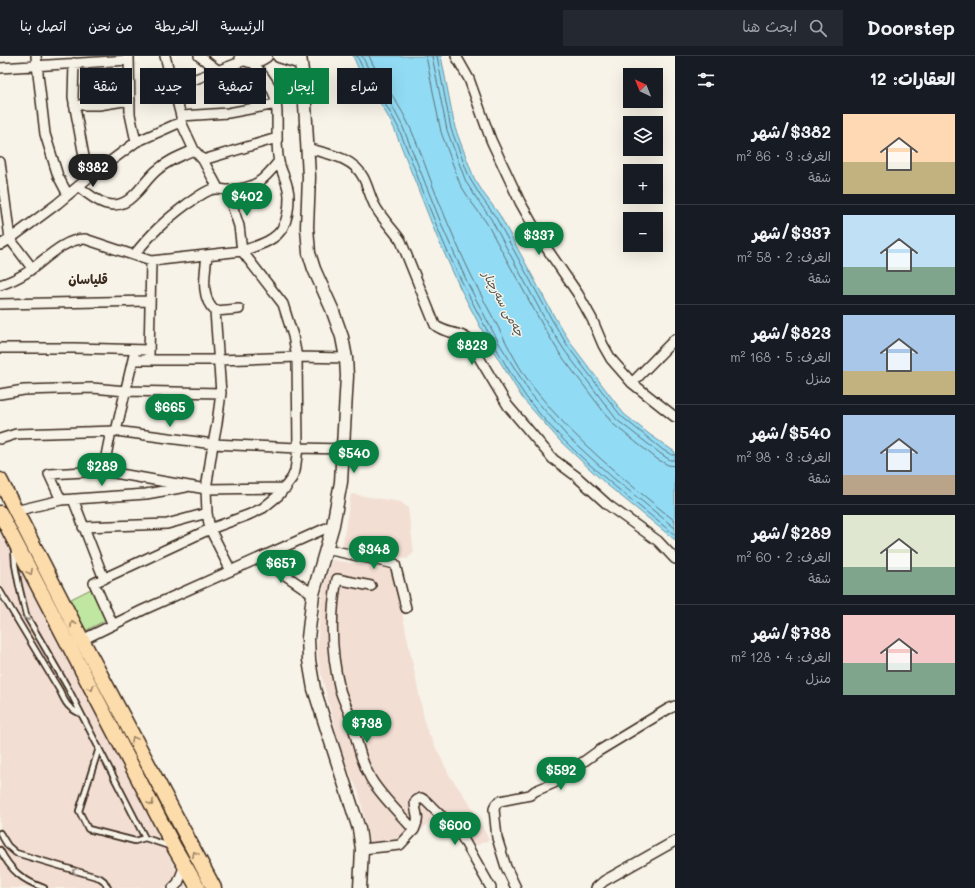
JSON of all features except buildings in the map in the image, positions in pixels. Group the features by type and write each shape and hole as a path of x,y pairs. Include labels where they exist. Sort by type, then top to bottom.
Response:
{"main road":[{"path":"0,480 82,640 214,888"},
{"path":"0,513 174,847 198,888"}],"street":[{"path":"36,56 45,134 58,176 68,195"},
{"path":"165,56 168,68"},
{"path":"199,56 215,68"},
{"path":"226,68 246,59 257,61 266,56"},
{"path":"279,56 300,59 304,86 309,178 307,227 309,253 314,269 340,330 346,358 347,391 341,482 333,525 314,594 308,638 310,668 316,696 356,816 362,849 360,888"},
{"path":"456,56 471,85 491,140 531,223 556,263 578,294 611,359 632,383 675,417"},
{"path":"0,68 129,58 129,68"},
{"path":"246,59 273,90 274,95"},
{"path":"74,63 73,97 88,178"},
{"path":"74,105 105,104"},
{"path":"130,104 130,114 136,142"},
{"path":"113,625 94,583 210,529 248,515 272,502 290,482 295,471 298,448 297,357 284,304 242,251 238,226 222,189 203,160 194,150 181,119 178,104"},
{"path":"0,245 10,239 136,142 181,119 228,113 276,104 279,161 288,186 289,196 283,227 279,233 264,243 242,251 151,261 86,239 80,239 64,245 19,277 0,285"},
{"path":"203,160 277,138"},
{"path":"307,148 343,159 358,170 364,178 375,206 400,241 435,325 444,331 461,334 468,339 508,406 548,454 557,463 576,476 608,505 658,541 675,560"},
{"path":"79,186 98,201 109,205 117,205 132,198 148,179 164,165 194,150"},
{"path":"134,255 159,225 193,200 208,191 246,188 261,182 279,161"},
{"path":"0,162 10,239 32,268"},
{"path":"207,255 205,288 209,304 215,311 220,393 218,423 206,488 207,513 210,529 231,571"},
{"path":"149,360 151,261"},
{"path":"0,304 150,301"},
{"path":"215,311 239,308"},
{"path":"632,383 675,339"},
{"path":"0,348 149,350"},
{"path":"102,471 126,391 136,349"},
{"path":"133,360 219,360 297,357 346,358"},
{"path":"0,394 24,390 92,388 126,391 220,393"},
{"path":"0,439 16,434 114,431 213,444 344,449"},
{"path":"61,500 49,474 102,471 206,488 286,488"},
{"path":"15,511 61,500 146,494 193,486"},
{"path":"73,499 104,579"},
{"path":"83,527 168,524 207,513"},
{"path":"82,640 143,610 333,525"},
{"path":"326,549 395,564 406,608"},
{"path":"260,558 314,594"},
{"path":"371,586 338,579 333,603 332,620 336,674 343,699 350,716 358,750 366,770 376,785 414,830"},
{"path":"516,888 506,867 497,838 495,818 496,804 500,801 530,795 554,783 597,752 675,706"},
{"path":"362,849 400,845 414,830 418,822 415,802 421,798 457,828 491,888"},
{"path":"596,888 604,881 675,840"},
{"path":"173,888 178,883 185,865"}],"lane":[{"path":"13,539 15,565 26,615 81,714 145,838"},
{"path":"0,591 66,703 73,710 81,714"},
{"path":"99,748 79,811 88,828 135,841 145,838 174,847"},
{"path":"0,833 8,846 16,853 100,878 104,881 108,888"},
{"path":"0,850 6,861 15,872 30,882 44,888"}],"shaded area":[{"path":"351,494 401,502 408,508 414,552 407,559 342,547"},
{"path":"0,530 186,888 0,888"},
{"path":"332,560 393,569 426,728 450,776 472,807 489,840 477,845 433,818 400,852 372,853 359,793 343,758 320,670 317,649 321,603 325,582"}],"green space":[{"path":"91,589 106,620 85,631 69,600"}],"water":[{"name":"چەمی سەرچنار","path":"353,56 441,56 455,128 474,178 499,214 555,318 572,345 624,414 675,452 675,540 606,484 561,442 523,399 491,347 461,290 437,237 394,128 381,104 392,104 392,68 358,68"}],"district":[{"name":"قلياسان","path":"88,278"}]}
